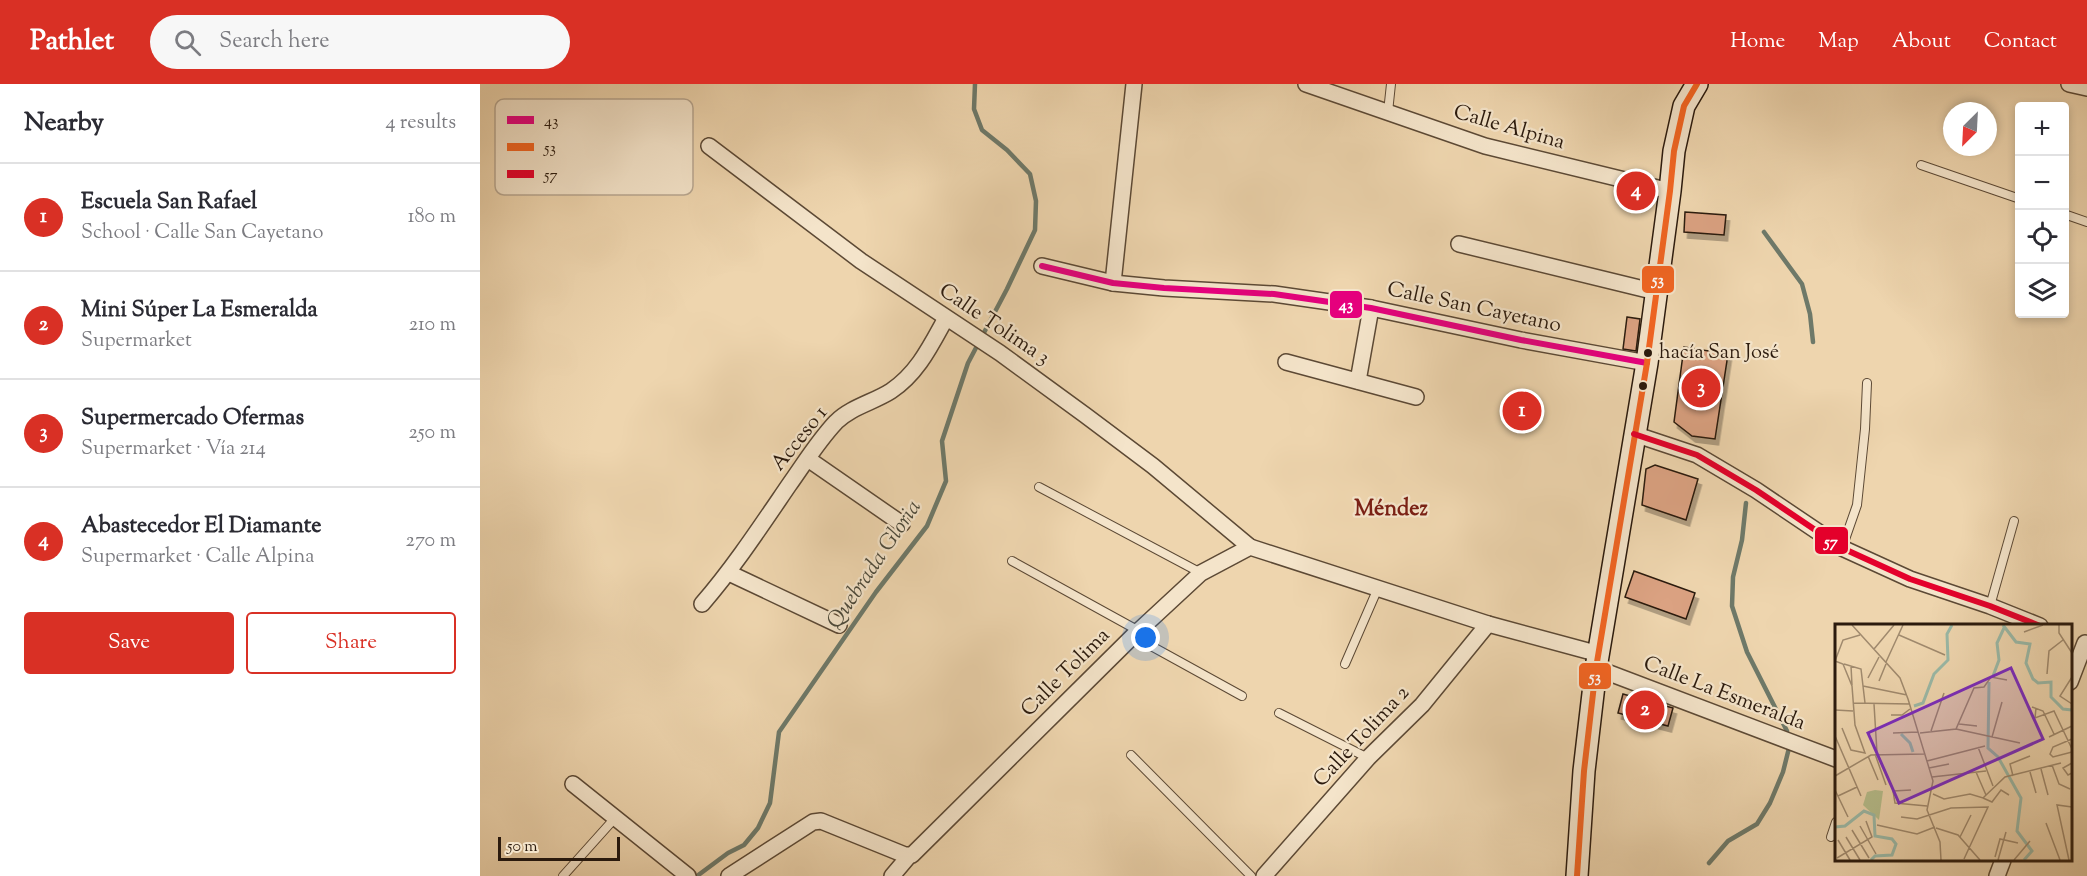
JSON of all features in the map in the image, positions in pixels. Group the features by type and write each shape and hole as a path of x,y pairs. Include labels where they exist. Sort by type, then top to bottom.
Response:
{"main road":[{"path":"1577,876 1584,771 1598,661 1647,363 1674,151 1684,106 1697,84"}],"street":[{"path":"1113,283 1134,84"},
{"name":"Calle Alpina","path":"1306,84 1485,146 1670,191"},
{"path":"2069,84 2087,88"},
{"name":"Calle Tolima 3","path":"709,146 861,261 1000,353 1153,466 1250,547"},
{"path":"1459,244 1656,292"},
{"name":"Calle San Cayetano","path":"1042,266 1113,283 1274,294 1371,308 1521,340 1647,363"},
{"path":"1358,381 1371,308"},
{"name":"Acceso 1","path":"702,604 729,573 807,459 837,421 906,380 920,363 946,318"},
{"path":"1287,362 1416,397"},
{"path":"1634,434 1697,455 1756,490 1842,548 1910,579 2035,624"},
{"path":"807,459 902,524"},
{"path":"1250,547 1598,661"},
{"name":"Calle Tolima","path":"896,875 909,856 1136,633 1201,573 1250,547"},
{"path":"729,573 839,625"},
{"name":"Calle Tolima 2","path":"1264,876 1368,758 1422,705 1488,624"},
{"path":"2072,637 2086,643 2072,677"},
{"name":"Calle La Esmeralda","path":"1598,661 1835,759"},
{"path":"573,784 688,876"},
{"path":"729,876 813,822 820,821 909,856"},
{"path":"1997,876 2003,861"}],"lane":[{"path":"1388,113 1391,84"},
{"path":"1921,165 2015,198"},
{"path":"2069,216 2087,222"},
{"path":"1842,548 1857,505 1867,383"},
{"path":"1039,487 1201,573"},
{"path":"1990,606 2014,521"},
{"path":"1012,561 1242,696"},
{"path":"1345,664 1378,588"},
{"path":"1279,713 1368,758"},
{"path":"1131,755 1251,876"},
{"path":"563,876 615,818"},
{"path":"1831,837 1835,825"}],"building":[{"path":"1685,212 1726,215 1724,235 1684,232"},
{"path":"1627,317 1640,319 1636,351 1623,349"},
{"path":"1684,347 1728,354 1715,439 1692,436 1674,422"},
{"path":"1655,465 1698,479 1686,520 1642,505 1646,469"},
{"path":"1634,571 1695,593 1686,619 1625,597"},
{"path":"1623,694 1673,708 1668,726 1618,713"}],"waterway":[{"name":"Quebrada Gloria","path":"697,876 728,853 744,845 758,828 770,803 779,732 876,592 927,526 946,481 942,441 968,363 1035,230 1036,201 1030,174 1007,150 982,130 974,109 975,84"},
{"path":"1764,232 1802,284 1810,314 1813,342"},
{"path":"1746,503 1742,540 1733,577 1732,606 1747,652 1787,731"},
{"path":"1709,863 1728,841 1757,824 1770,803 1783,772 1789,748"}],"transit line":[{"name":"53","path":"1577,876 1584,771 1596,668 1647,363 1674,151 1684,106 1697,84"},
{"name":"43","path":"1042,266 1113,283 1274,294 1371,308 1521,340 1647,363"},
{"name":"57","path":"1634,434 1697,455 1756,490 1842,548 1910,579 2035,624"}],"place":[{"name":"Abastecedor El Diamante","path":"1636,191"},
{"name":"hacía San José","path":"1648,353"},
{"name":"Supermercado Ofermas","path":"1701,388"},
{"name":"Escuela San Rafael","path":"1522,411"},
{"name":"Mini Súper La Esmeralda","path":"1645,710"}],"district":[{"name":"Méndez","path":"1391,510"}]}
